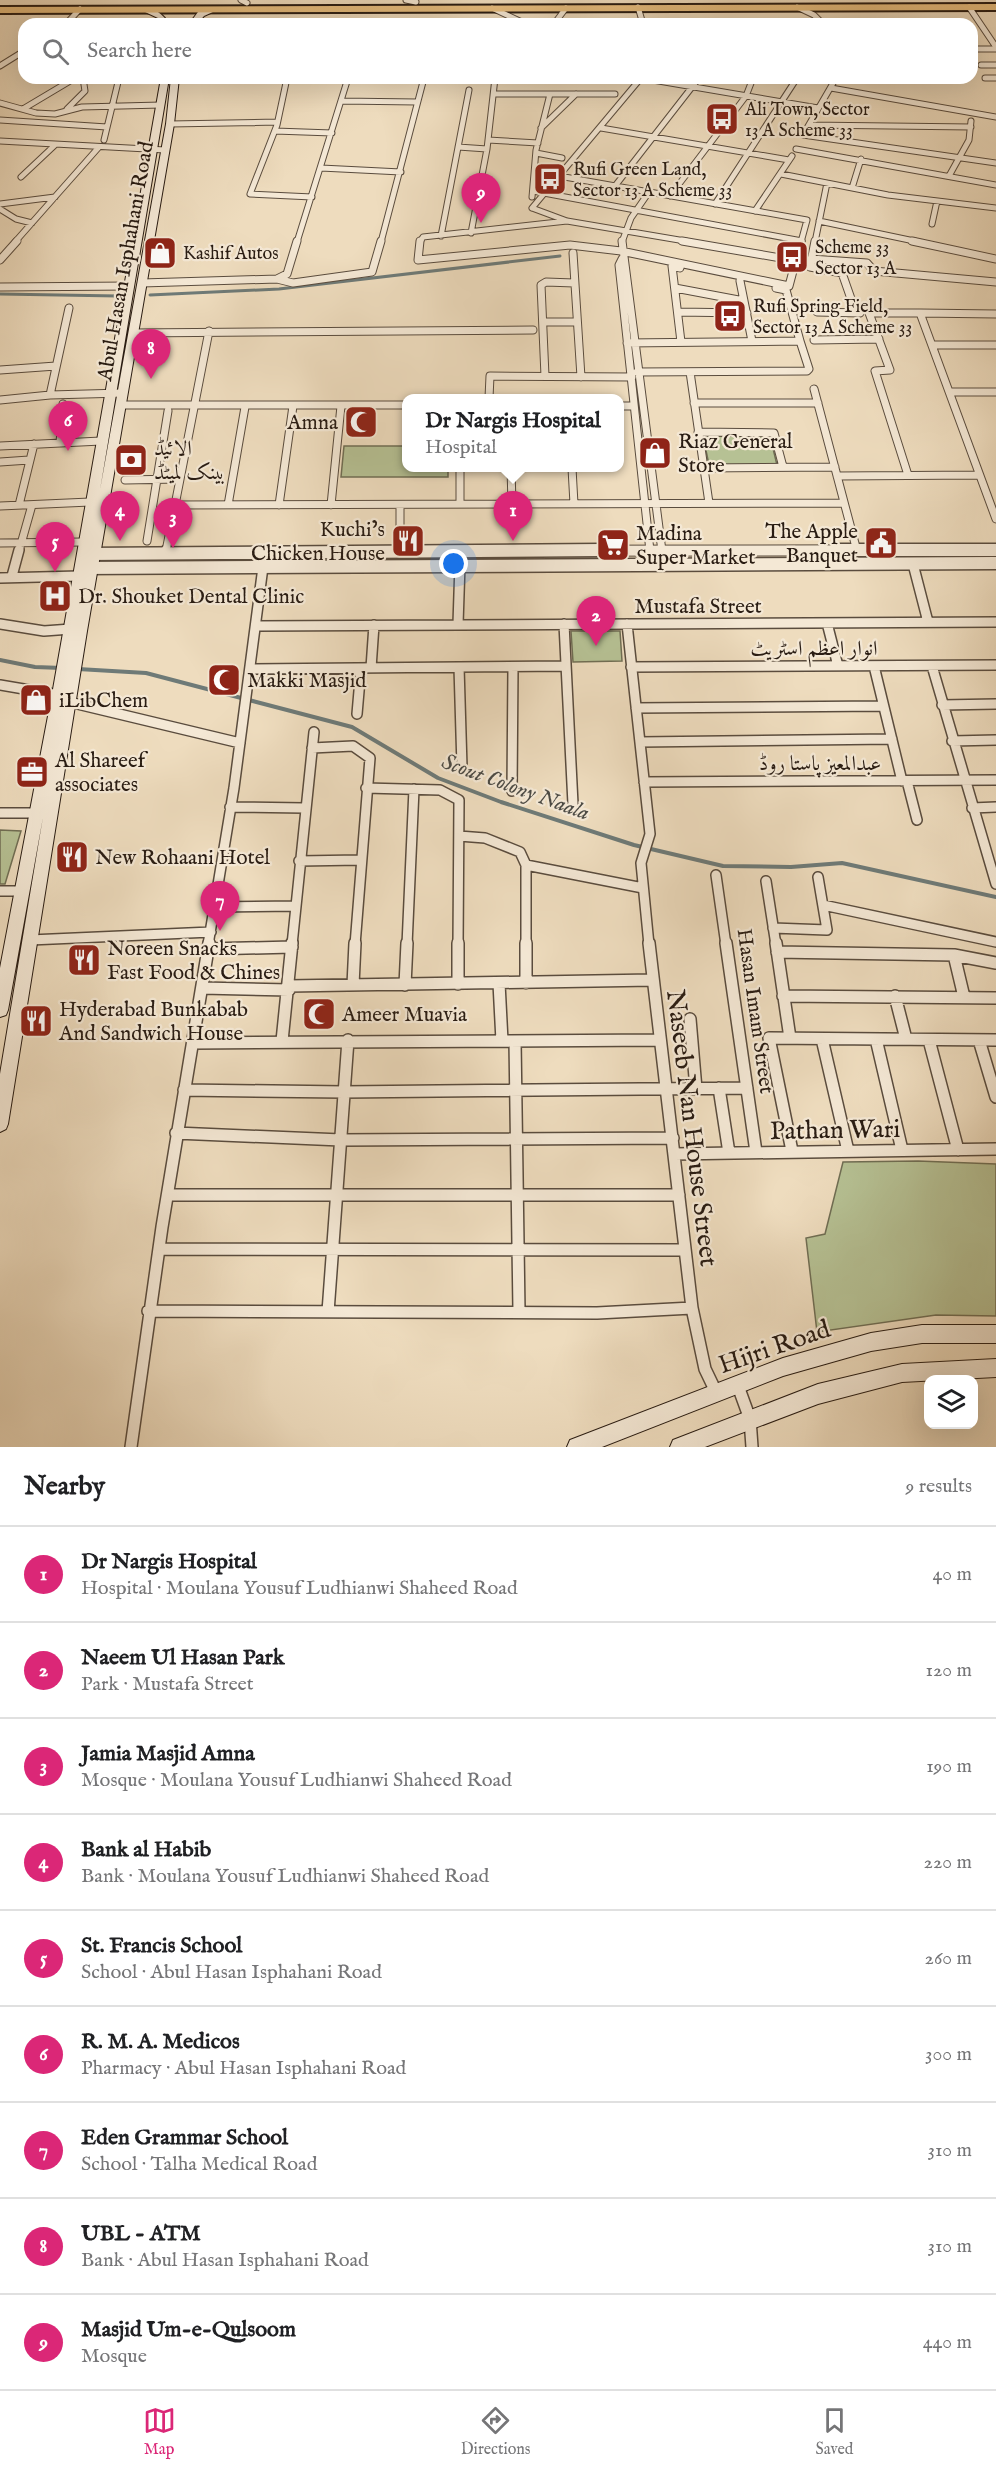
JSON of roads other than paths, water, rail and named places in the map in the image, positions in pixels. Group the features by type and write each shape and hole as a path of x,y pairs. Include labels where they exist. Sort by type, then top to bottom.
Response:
{"highway":[{"path":"198,0 244,1"},
{"path":"0,4 501,0 996,2"},
{"path":"0,10 996,7"},
{"path":"0,17 36,16 80,9"}],"main road":[{"path":"146,9 162,18"},
{"path":"198,18 212,9"},
{"name":"Abul Hasan Isphahani Road","path":"74,631 92,568 134,333 159,151 164,84"},
{"name":"Abul Hasan Isphahani Road","path":"0,1124 66,697 79,572 90,502 130,286 159,151 170,124 173,84"},
{"name":"Abul Hasan Isphahani Road","path":"0,1010 36,813 66,697"},
{"name":"Hijri Road","path":"577,1447 783,1367 871,1342 922,1334 996,1334"},
{"path":"680,1447 818,1394 902,1373 996,1368"}],"street":[{"path":"638,7 641,18"},
{"path":"797,7 817,18"},
{"path":"969,7 976,18"},
{"path":"492,8 513,18"},
{"path":"558,18 566,8"},
{"path":"72,18 80,9"},
{"path":"978,21 996,48"},
{"path":"978,49 996,48"},
{"path":"0,66 18,55"},
{"path":"981,65 996,65"},
{"path":"985,78 996,78"},
{"path":"23,109 65,84"},
{"path":"66,111 85,91 84,84"},
{"path":"104,140 118,84"},
{"path":"286,84 275,131 250,194 312,197"},
{"path":"277,279 287,274 346,84"},
{"path":"142,283 277,279 293,283 372,272 401,172 422,84"},
{"path":"471,233 487,149 495,84"},
{"path":"532,208 635,84"},
{"path":"676,84 818,108"},
{"path":"615,186 696,84"},
{"path":"670,196 746,96 751,84"},
{"path":"715,204 793,84"},
{"path":"755,211 781,174 833,84"},
{"path":"831,88 996,117"},
{"path":"441,236 469,90"},
{"path":"495,94 615,94"},
{"path":"532,208 537,143 550,94"},
{"path":"540,129 576,94"},
{"path":"341,101 417,102"},
{"path":"0,103 36,113 66,111 82,107 161,105"},
{"path":"0,112 10,105"},
{"path":"950,176 957,158 969,140 971,112"},
{"path":"0,120 107,127"},
{"path":"170,124 277,122"},
{"path":"809,125 971,126"},
{"path":"601,128 789,160"},
{"path":"275,131 332,133"},
{"path":"803,135 996,163"},
{"path":"488,140 537,143"},
{"path":"0,141 159,151"},
{"path":"21,177 55,145"},
{"path":"0,260 99,147"},
{"path":"458,147 487,149"},
{"path":"796,149 996,185"},
{"path":"536,153 562,158"},
{"path":"852,188 861,159"},
{"path":"321,168 401,172"},
{"path":"781,174 852,188 996,208"},
{"path":"559,176 807,220 798,261 789,286 570,245 418,260 421,238 567,221"},
{"path":"826,183 811,268 842,273 856,313"},
{"path":"533,191 802,241"},
{"path":"649,192 624,231 619,265 651,564"},
{"path":"0,204 55,197"},
{"path":"932,224 937,201"},
{"path":"532,208 567,221 798,261"},
{"path":"0,209 16,219 32,223"},
{"path":"819,221 996,259"},
{"path":"573,253 581,376"},
{"path":"489,394 490,376 808,370 786,290 622,255"},
{"path":"622,255 627,266 664,564"},
{"path":"811,259 867,263 874,271 996,282"},
{"path":"672,266 681,342"},
{"path":"740,281 752,341"},
{"path":"544,376 541,285 546,282 574,283"},
{"path":"0,286 130,286"},
{"path":"675,288 744,301"},
{"path":"50,395 69,308"},
{"path":"678,312 747,313"},
{"path":"817,312 996,314"},
{"path":"869,313 890,370 875,371 908,476"},
{"path":"920,313 934,345 996,519"},
{"path":"543,322 577,322"},
{"path":"134,333 533,330"},
{"path":"165,554 208,332"},
{"path":"814,340 879,339"},
{"path":"627,342 800,341"},
{"path":"934,345 996,345"},
{"path":"0,370 56,366"},
{"path":"690,372 709,503"},
{"path":"814,389 857,551"},
{"path":"950,392 996,392"},
{"path":"0,400 50,395 123,393"},
{"path":"694,403 818,403"},
{"path":"60,443 63,404"},
{"path":"121,405 245,407 402,405"},
{"path":"279,505 293,406"},
{"path":"331,505 341,406"},
{"path":"624,406 634,406"},
{"path":"228,505 245,407"},
{"path":"147,541 168,411"},
{"path":"698,432 774,433 783,467"},
{"path":"0,446 101,441"},
{"path":"19,505 34,444"},
{"path":"0,462 29,460"},
{"path":"704,468 783,467 908,476 979,475"},
{"path":"460,472 460,504"},
{"path":"511,472 512,504"},
{"path":"572,472 574,504"},
{"path":"125,480 179,479"},
{"path":"985,488 996,488"},
{"path":"0,506 90,502"},
{"path":"173,505 844,503"},
{"path":"12,576 32,505"},
{"path":"400,505 400,552"},
{"path":"0,543 84,542"},
{"path":"82,555 649,549 996,550"},
{"path":"0,578 79,572 92,568 460,564 996,563"},
{"path":"458,624 460,564"},
{"path":"913,564 928,622"},
{"path":"131,1447 148,1311 250,686 263,567"},
{"name":"Mustafa Street","path":"257,626 996,622"},
{"path":"827,623 838,666"},
{"path":"0,624 44,631 74,631"},
{"path":"564,624 573,804"},
{"path":"627,624 644,782"},
{"path":"357,714 374,625"},
{"name":"انوار اعظم اسٹریٹ","path":"631,667 996,665"},
{"path":"252,669 566,666"},
{"path":"874,666 892,739 917,820"},
{"path":"932,666 963,780 972,808 991,851 996,884"},
{"path":"459,667 462,767"},
{"path":"512,791 513,667"},
{"path":"0,685 66,697 240,743"},
{"path":"942,705 996,704"},
{"path":"636,708 883,705"},
{"path":"282,1041 289,988 304,808 314,732"},
{"path":"640,742 892,739"},
{"path":"952,741 996,740"},
{"path":"312,748 353,746 370,758 360,860 353,985"},
{"name":"عبدالمعیز پاستا روڈ","path":"644,782 996,780"},
{"name":"Naseeb Nan House Street","path":"644,782 650,834 641,863 652,980 692,1308 705,1369 717,1394"},
{"path":"366,788 440,790 459,800 458,984"},
{"path":"405,984 414,789"},
{"path":"230,807 304,808"},
{"path":"972,808 996,807"},
{"path":"0,813 36,813"},
{"path":"459,836 485,838 520,852 526,865 526,983"},
{"path":"299,861 360,860"},
{"path":"526,865 643,888"},
{"name":"Hasan Imam Street","path":"716,875 756,1152"},
{"path":"773,928 827,930 818,877"},
{"path":"766,881 790,1038"},
{"path":"0,891 20,891"},
{"path":"823,905 996,942"},
{"path":"214,907 296,906"},
{"path":"30,940 211,932"},
{"path":"208,949 292,947"},
{"path":"777,952 954,955 996,963"},
{"path":"954,955 964,997"},
{"path":"202,987 289,988 652,980"},
{"path":"499,983 501,1041"},
{"path":"783,996 996,998"},
{"path":"896,996 906,1040"},
{"path":"690,1019 696,1089"},
{"path":"792,1151 769,1038 996,1040"},
{"path":"822,1039 848,1151"},
{"path":"876,1039 902,1150"},
{"path":"193,1043 348,1040 660,1040"},
{"path":"327,1311 348,1040"},
{"path":"929,1040 958,1150"},
{"path":"979,1040 996,1097"},
{"path":"515,1041 519,1311"},
{"path":"719,1088 729,1153"},
{"path":"184,1090 344,1092 747,1088"},
{"path":"176,1133 341,1140 672,1138"},
{"name":"Pathan Wari","path":"675,1154 996,1149"},
{"path":"168,1195 679,1195"},
{"path":"159,1250 686,1250"},
{"path":"148,1311 597,1313 692,1308"},
{"path":"738,1386 750,1419 752,1447"}],"waterway":[{"path":"150,295 279,289 560,256"},
{"path":"0,294 118,296"},
{"name":"Scout Colony Naala","path":"0,660 35,667 62,668"},
{"name":"Scout Colony Naala","path":"78,669 146,673 352,727 438,778 501,802 634,845 723,866 791,867 842,863 996,897"}],"place":[{"name":"Ali Town, Sector 13 A Scheme 33","path":"722,119"},
{"name":"Rufi Green Land, Sector 13 A Scheme 33","path":"550,179"},
{"name":"Masjid Um-e-Qulsoom","path":"481,223"},
{"name":"Kashif Autos","path":"160,253"},
{"name":"Scheme 33 Sector 13 A","path":"792,257"},
{"name":"Rufi Spring Field, Sector 13 A Scheme 33","path":"730,316"},
{"name":"UBL - ATM","path":"151,379"},
{"name":"Amna","path":"361,422"},
{"name":"R. M. A. Medicos","path":"68,451"},
{"name":"Riaz General Store","path":"655,453"},
{"name":"الائیڈ بینک لمیٹڈ","path":"131,460"},
{"name":"Bank al Habib","path":"120,541"},
{"name":"Kuchi’s Chicken House","path":"408,541"},
{"name":"Dr Nargis Hospital","path":"513,541"},
{"name":"The Apple Banquet","path":"881,543"},
{"name":"Madina Super Market","path":"613,545"},
{"name":"Jamia Masjid Amna","path":"173,548"},
{"name":"St. Francis School","path":"55,572"},
{"name":"Dr. Shouket Dental Clinic","path":"55,596"},
{"name":"Naeem Ul Hasan Park","path":"596,646"},
{"name":"Makki Masjid","path":"224,680"},
{"name":"iLibChem","path":"36,700"},
{"name":"Al Shareef associates","path":"32,772"},
{"name":"New Rohaani Hotel","path":"72,857"},
{"name":"Eden Grammar School","path":"220,931"},
{"name":"Noreen Snacks Fast Food & Chines","path":"84,960"},
{"name":"Ameer Muavia","path":"319,1014"},
{"name":"Hyderabad Bunkabab And Sandwich House","path":"36,1021"}]}
